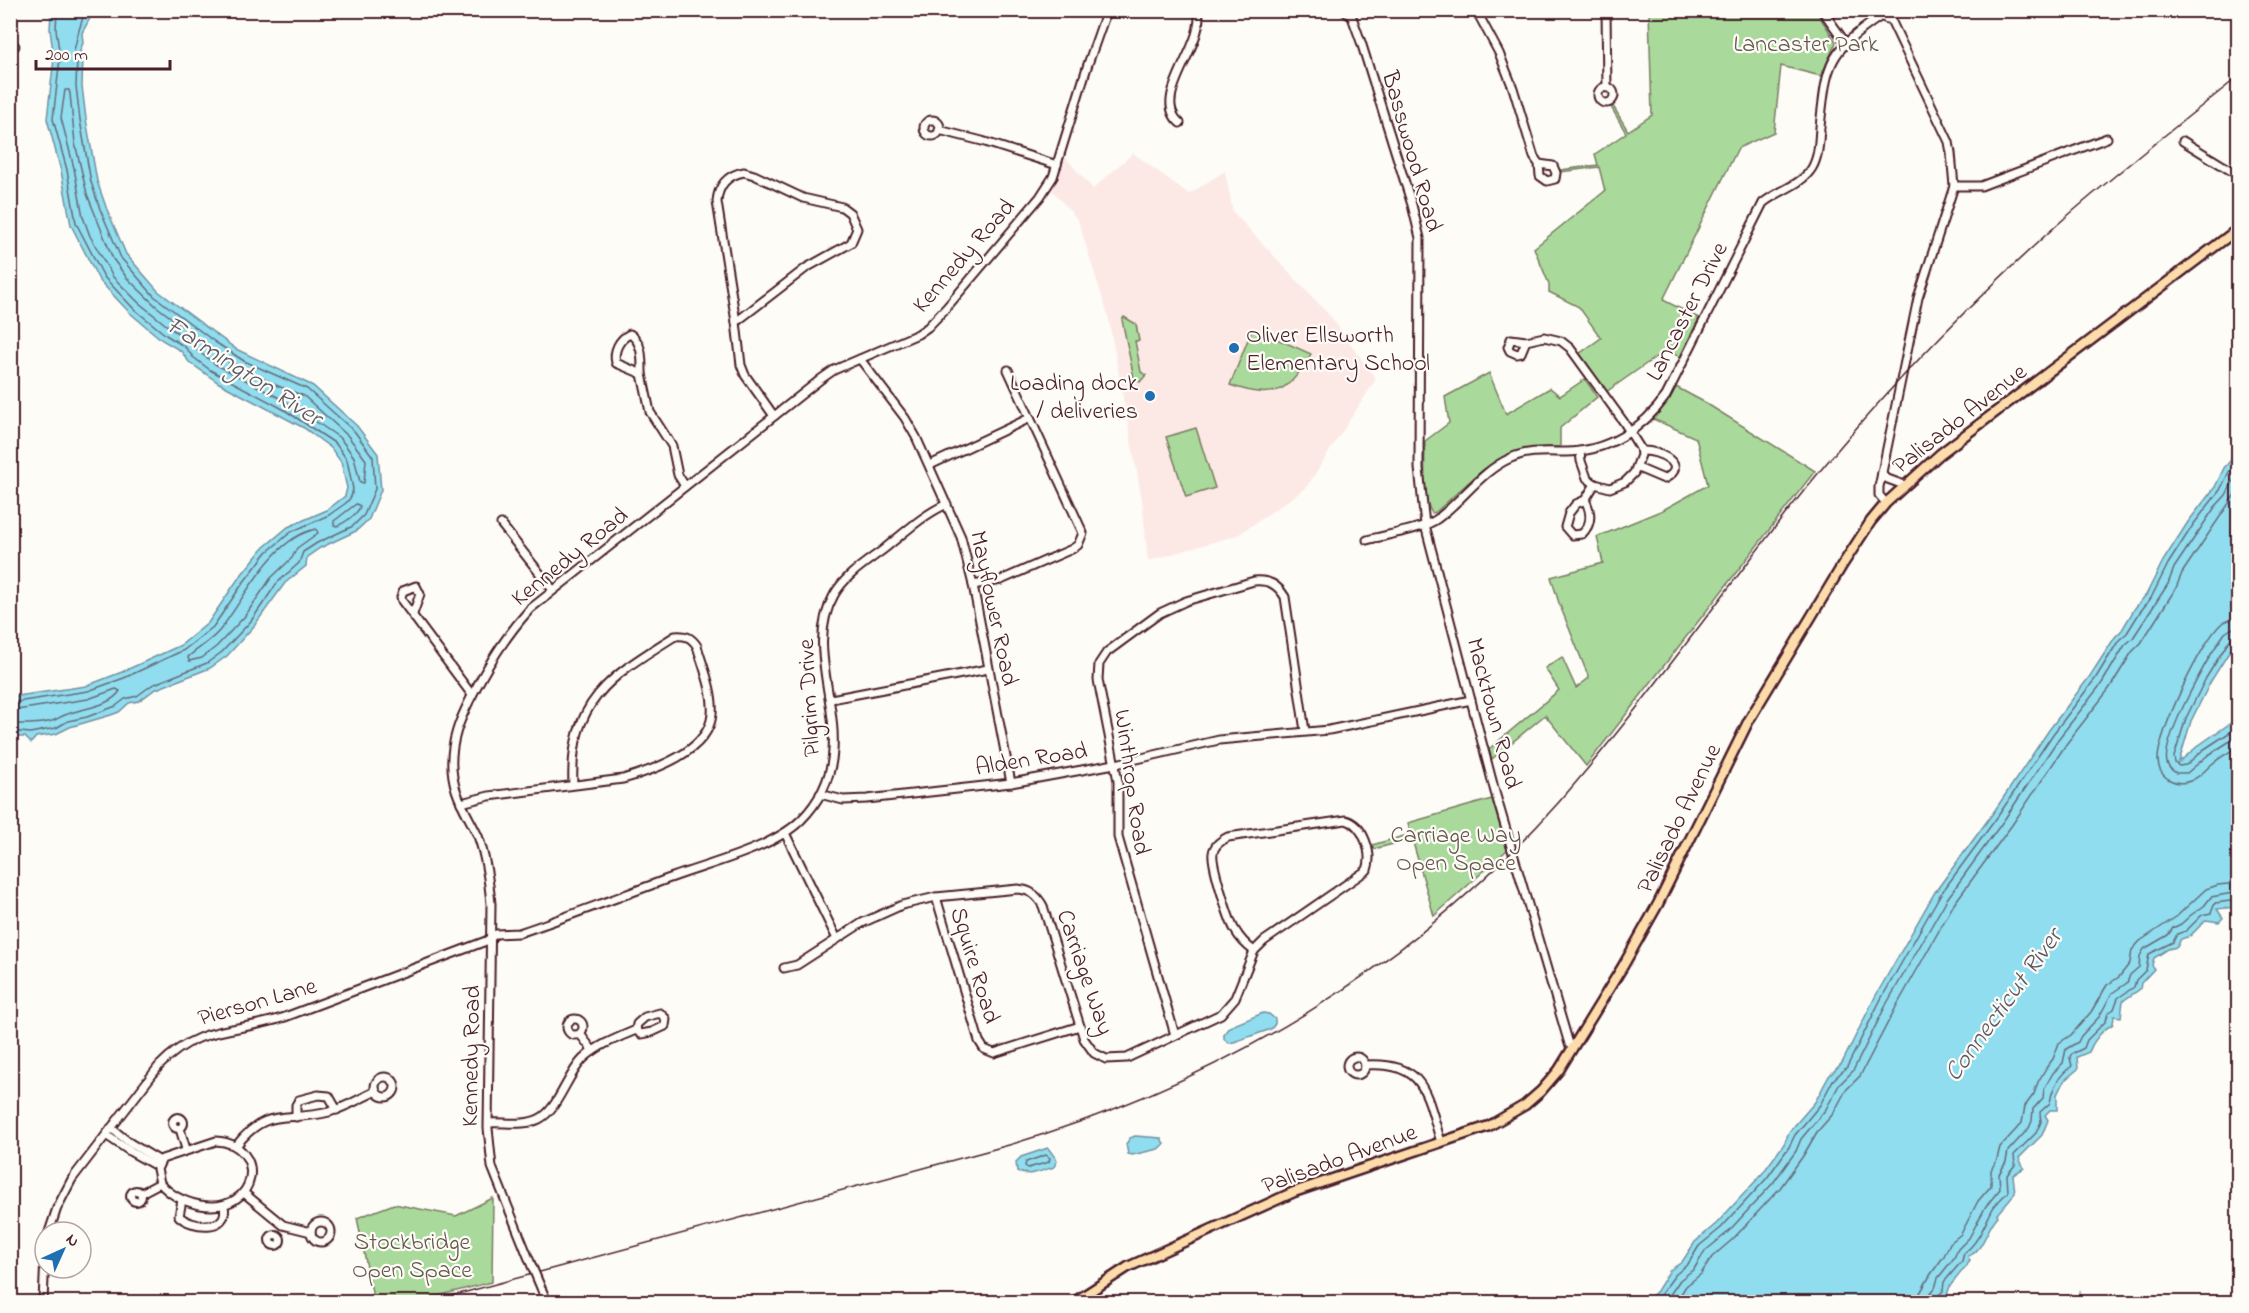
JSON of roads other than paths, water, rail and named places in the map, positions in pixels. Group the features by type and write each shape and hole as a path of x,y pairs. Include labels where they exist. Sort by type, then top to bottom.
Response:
{"main road":[{"name":"Palisado Avenue","path":"1074,1302 1121,1271 1273,1201 1334,1177 1489,1126 1515,1112 1548,1084 1574,1047 1658,904 1749,720 1854,546 1886,503 1940,454 2238,229"}],"street":[{"name":"Kennedy Road","path":"547,1302 492,1167 489,1152 491,904 488,874 478,836 461,803 453,774 453,747 459,721 512,628 530,609 828,375 918,334 937,318 1040,197 1053,177 1107,10"},
{"path":"1180,123 1171,112 1171,96 1196,40 1200,27 1198,10"},
{"path":"1343,10 1352,17 1358,10"},
{"path":"1476,10 1499,53 1513,88 1534,157 1539,164"},
{"path":"1606,10 1607,88"},
{"path":"1822,10 1845,42"},
{"path":"1880,13 1886,19 1892,14 1946,135 1952,153 1954,186 1918,298 1878,492 1886,503"},
{"name":"Lancaster Drive","path":"1367,540 1436,520 1492,471 1512,457 1531,453 1580,451 1600,446 1630,432 1646,421 1666,396 1763,203 1803,178 1813,166 1818,147 1826,80 1834,59 1845,42 1880,13"},
{"name":"Basswood Road","path":"1352,17 1401,166 1420,238 1419,417"},
{"path":"939,130 1057,165"},
{"path":"1954,186 1987,184 2107,138"},
{"path":"2183,141 2238,175"},
{"path":"736,322 806,268 851,243 857,229 850,213 842,207 792,194 754,175 738,173 725,181 719,190 717,202 741,365 745,375 774,416"},
{"path":"642,374 616,363 614,357 619,341 627,334 637,340 650,412 672,446 678,476 685,486"},
{"path":"1526,341 1544,337 1552,338 1570,348 1642,450 1638,468 1624,482 1610,488 1595,484 1587,478 1580,451"},
{"name":"Mayflower Road","path":"860,359 905,418 930,465 961,537 973,585 1011,783"},
{"path":"973,585 1012,576 1072,549 1078,545 1083,533 1008,370"},
{"name":"Macktown Road","path":"1419,417 1419,468 1425,525 1471,700 1569,1044 1574,1047"},
{"path":"930,465 1030,418"},
{"path":"1638,468 1664,479 1672,473 1672,464 1665,455 1652,450 1642,450"},
{"path":"1882,473 1885,478 1904,485"},
{"path":"1585,500 1589,508 1590,522 1582,534 1572,535 1564,522 1576,504 1585,500 1595,484"},
{"name":"Pilgrim Drive","path":"491,937 496,934 519,933 534,928 748,849 785,832 801,820 820,794 828,777 833,753 831,699 822,634 825,616 834,594 877,554 927,515 947,504"},
{"path":"501,524 553,590"},
{"name":"Winthrop Road","path":"1175,1035 1118,837 1119,794 1098,680 1099,664 1107,652 1168,607 1254,581 1265,580 1274,584 1285,597 1305,731"},
{"path":"413,614 472,695"},
{"path":"461,803 489,796 596,784 643,773 683,755 703,736 711,722 712,706 697,646 693,640 685,635 675,636 625,668 604,686 591,703 575,743 572,766 573,785"},
{"path":"831,699 988,669"},
{"name":"Alden Road","path":"820,794 843,800 867,799 1011,783 1114,764 1229,738 1354,725 1471,700"},
{"name":"Carriage Way","path":"784,968 797,965 862,923 902,905 936,897 1027,890 1043,906 1088,1046 1100,1056 1112,1060 1127,1058 1221,1014 1235,998 1254,951 1264,941 1367,870 1369,856 1362,833 1354,823 1346,820 1312,824 1228,837 1218,844 1212,854 1231,924 1239,937 1254,951"},
{"path":"785,832 837,939"},
{"name":"Squire Road","path":"936,897 981,1047 994,1053 1080,1026"},
{"name":"Pierson Lane","path":"53,1220 68,1187 111,1128 159,1066 188,1042 214,1031 256,1025 285,1017 486,942 491,937"},
{"path":"489,1123 525,1122 541,1118 552,1107 575,1069 593,1051 636,1030"},
{"path":"580,1034 593,1051"},
{"path":"1365,1065 1393,1065 1413,1075 1426,1094 1441,1142"},
{"path":"236,1146 248,1131 260,1122 273,1118 296,1117 337,1110 376,1091"},
{"path":"296,1117 298,1100 318,1095 329,1096 337,1110"},
{"path":"111,1128 159,1164"},
{"path":"180,1129 186,1149"},
{"path":"106,1135 131,1152 159,1164"},
{"path":"216,1141 236,1146 246,1157 250,1179 244,1193 235,1201 224,1206 203,1206 182,1200 159,1183 159,1164 186,1149 216,1141"},
{"path":"141,1193 159,1183"},
{"path":"244,1193 284,1225 311,1232"},
{"path":"182,1200 179,1216 198,1224 221,1222 225,1215 224,1206"},
{"path":"277,1235 284,1225"},
{"path":"43,1302 44,1280"}],"water":[{"name":"Farmington River","path":"51,11 94,11 82,33 83,43 80,51 83,56 82,86 86,119 97,181 126,254 158,291 236,349 313,386 357,426 378,454 381,490 369,519 356,531 320,548 307,557 306,566 285,583 254,626 227,656 210,668 154,690 139,701 129,703 119,712 70,727 56,734 36,737 31,743 25,737 11,737 11,697 86,686 181,645 208,623 238,579 263,548 288,527 327,510 345,496 347,488 341,462 331,448 304,428 219,383 189,362 181,351 162,340 130,313 99,280 71,225 61,171 47,119 54,58 50,30"},
{"name":"Connecticut River","path":"2238,452 2238,638 2211,681 2191,721 2179,762 2238,718 2238,900 2235,907 2217,909 2223,918 2219,922 2206,920 2190,936 2181,939 2177,947 2168,949 2154,958 2152,965 2154,969 2141,983 2140,989 2123,1001 2121,1017 2114,1016 2113,1024 2098,1036 2089,1052 2077,1057 2078,1069 2065,1080 2057,1095 2057,1110 2050,1110 2045,1115 2048,1120 2042,1135 2019,1158 2024,1168 2013,1175 2015,1193 1997,1214 1998,1216 1978,1249 1968,1256 1970,1261 1950,1286 1947,1295 1938,1302 1645,1302 1657,1291 1670,1270 1682,1262 1695,1242 1717,1223 1762,1174 1784,1144 1789,1132 1815,1102 1829,1076 1842,1063 1875,997 1935,892 2122,630 2146,595 2163,561 2188,522 2215,487 2224,468"},
{"path":"1263,1013 1275,1019 1275,1024 1271,1029 1234,1042 1229,1043 1224,1039 1224,1034 1229,1027"},
{"path":"1135,1136 1161,1138 1164,1144 1158,1149 1128,1154 1126,1144 1130,1138"},
{"path":"1048,1148 1057,1160 1054,1167 1031,1174 1017,1171 1016,1162 1021,1157"}],"waterway":[{"path":"2079,1302 2080,1291"}],"railway":[{"path":"429,1302 1009,1145 1087,1119 1163,1088 1237,1053 1308,1012 1376,967 1441,916 1502,862 1559,802 1636,709 1820,471 1882,399 1931,347 2058,224 2238,77"}],"place":[{"name":"Oliver Ellsworth Elementary School","path":"1234,348"},
{"name":"Loading dock / deliveries","path":"1150,396"}],"park label":[{"name":"Lancaster Park","path":"1806,43"},
{"name":"Carriage Way Open Space","path":"1456,848"},
{"name":"Stockbridge Open Space","path":"412,1255"}]}
